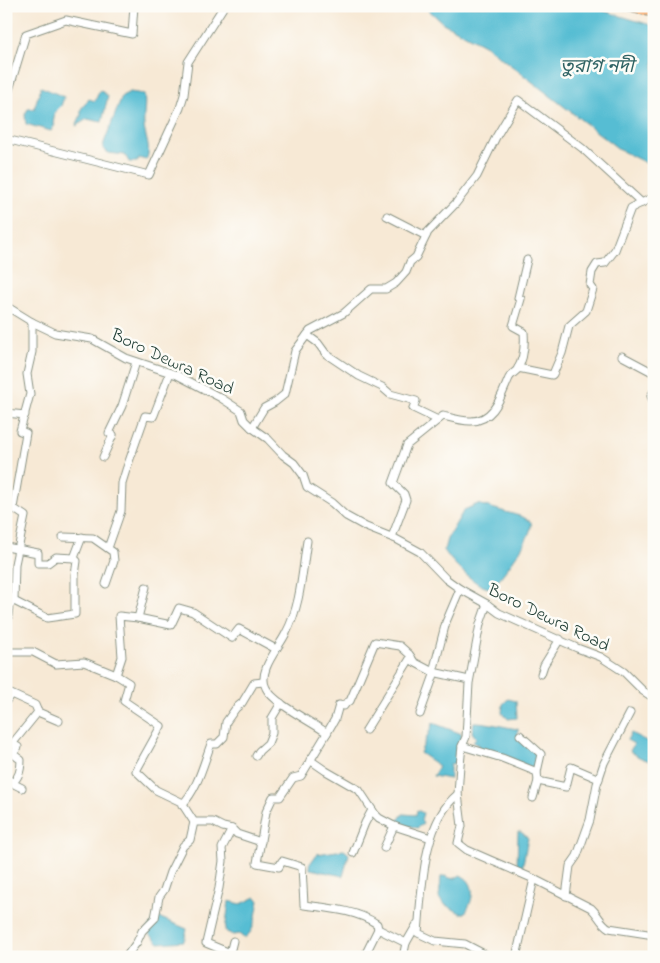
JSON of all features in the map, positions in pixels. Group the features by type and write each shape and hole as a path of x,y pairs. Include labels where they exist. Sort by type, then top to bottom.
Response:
{"highway":[{"path":"626,6 643,8 654,12"}],"street":[{"path":"6,100 26,34 66,20 132,34 134,6"},
{"path":"6,139 148,175 180,108 188,62 224,6"},
{"path":"252,428 264,408 285,394 295,351 310,331 344,314 370,289 386,289 396,283 416,257 426,236 477,176 493,148 496,137 518,100 582,148 642,203"},
{"path":"518,368 553,374 562,353 569,326 586,311 589,305 593,289 590,285 593,270 597,264 606,263 615,250 630,208 654,197"},
{"path":"387,216 426,236"},
{"path":"392,537 406,500 404,494 393,483 408,445 443,416 471,422 484,418 492,412 499,402 510,375 518,368 523,355 524,332 514,326 521,299 518,298 528,260"},
{"name":"Boro Dewra Road","path":"6,306 55,333 92,339 126,358 170,373 232,405 241,411 244,420 252,428 268,439 282,455 294,463 303,475 307,487 332,503 346,516 420,552 446,579 488,604 499,613 601,657 624,672 654,698"},
{"path":"6,639 9,605 14,601 15,564 25,516 13,508 26,433 20,431 30,394 27,374 32,352 32,322"},
{"path":"307,335 318,343 326,354 359,376 382,387 390,394 416,401 413,408 438,420"},
{"path":"622,356 654,373"},
{"path":"103,457 113,435 109,433 122,406 136,362"},
{"path":"108,548 120,511 122,483 135,440 145,416 152,417 154,415 170,373"},
{"path":"654,391 652,396 654,403"},
{"path":"6,413 25,415"},
{"path":"63,537 93,538 108,548 114,555 106,584"},
{"path":"74,558 82,537"},
{"path":"307,541 297,607 286,634 270,658 263,682 266,690 281,703 327,733"},
{"path":"6,547 38,553 38,563 48,563 56,557 74,558"},
{"path":"14,601 47,618 75,614 75,574 77,561 74,558"},
{"path":"6,587 15,590"},
{"path":"138,618 146,588"},
{"path":"420,714 434,672 446,622 460,589"},
{"path":"488,604 480,624 470,680 466,737 462,746 458,794 462,826 458,843 467,850 534,879 592,908 598,914 603,924 609,928 654,935"},
{"path":"116,675 122,657 119,616 171,624 179,608 194,612 232,638 239,629 276,649"},
{"path":"541,674 544,665 560,639"},
{"path":"364,957 378,929 377,924 368,918 340,911 304,906 302,867 282,861 279,867 258,863 266,812 273,797 280,797 293,778 301,776 335,719 339,705 344,706 350,701 376,642 400,646 412,657 414,662 434,672 470,680"},
{"path":"6,652 33,652 56,664 84,662 116,675 129,683 124,701 161,726 136,771 156,790 181,802 194,822 190,840 184,846 170,872 164,890 159,896 155,918 142,932 126,957"},
{"path":"366,730 412,657"},
{"path":"182,805 190,796 199,778 211,744 217,744 224,737 226,722 242,703 254,683 263,682"},
{"path":"6,701 11,694 35,705 38,712 59,721"},
{"path":"256,756 268,743 272,734 272,718 281,703"},
{"path":"9,780 16,780 21,768 21,760 13,754 18,748 12,744 38,712"},
{"path":"566,896 570,866 577,856 590,820 604,763 630,713"},
{"path":"520,735 541,754 537,772 538,781 533,798"},
{"path":"462,746 502,758 537,772"},
{"path":"310,760 360,790 379,818 394,826 431,838"},
{"path":"538,781 566,787 571,767 599,779"},
{"path":"9,780 22,788"},
{"path":"458,794 448,802 431,838 423,873 418,933 435,942 465,944 490,957"},
{"path":"353,853 372,810"},
{"path":"194,822 213,822 232,829 237,834 261,842"},
{"path":"384,848 394,826"},
{"path":"232,829 222,848 223,861 219,888 206,943 229,955 233,941"},
{"path":"516,957 534,879"},
{"path":"403,957 406,943 419,919"},
{"path":"378,929 406,943"}],"water":[{"name":"তুরাগ নদী","path":"424,6 597,6 604,11 654,26 654,164 648,164 620,150 486,46 443,23"},
{"path":"41,87 64,97 61,106 55,112 53,124 55,124 51,131 26,124 25,114 28,109 34,109"},
{"path":"100,90 108,96 102,122 87,119 76,126 81,115 81,109 89,99 95,101"},
{"path":"130,92 144,94 145,98 144,126 148,143 148,156 146,160 139,158 137,162 129,162 125,155 109,153 103,149 122,96"},
{"path":"478,504 523,517 531,522 531,528 524,544 496,583 489,588 477,583 464,573 444,550 447,539 464,510"},
{"path":"508,699 516,701 517,718 508,719 502,713 503,704"},
{"path":"474,722 518,729 518,735 539,754 537,770 477,749 479,744 475,744 473,741 476,738 472,732"},
{"path":"433,723 462,734 456,763 450,764 450,779 433,776 439,766 420,753"},
{"path":"631,733 654,745 654,760 652,762 630,751 634,744 627,740"},
{"path":"417,810 423,813 421,820 423,824 417,828 410,826 406,828 396,823 403,814 416,815"},
{"path":"518,832 521,832 528,838 522,869 517,867"},
{"path":"344,850 349,854 343,876 310,869 309,865 317,854"},
{"path":"460,875 469,882 472,892 470,903 465,913 460,913 444,904 439,898 441,877 445,876 453,879"},
{"path":"256,897 259,901 256,916 253,927 248,935 244,938 239,934 233,935 225,931 229,901 241,904"},
{"path":"158,917 187,929 184,941 159,943 146,930"}]}
